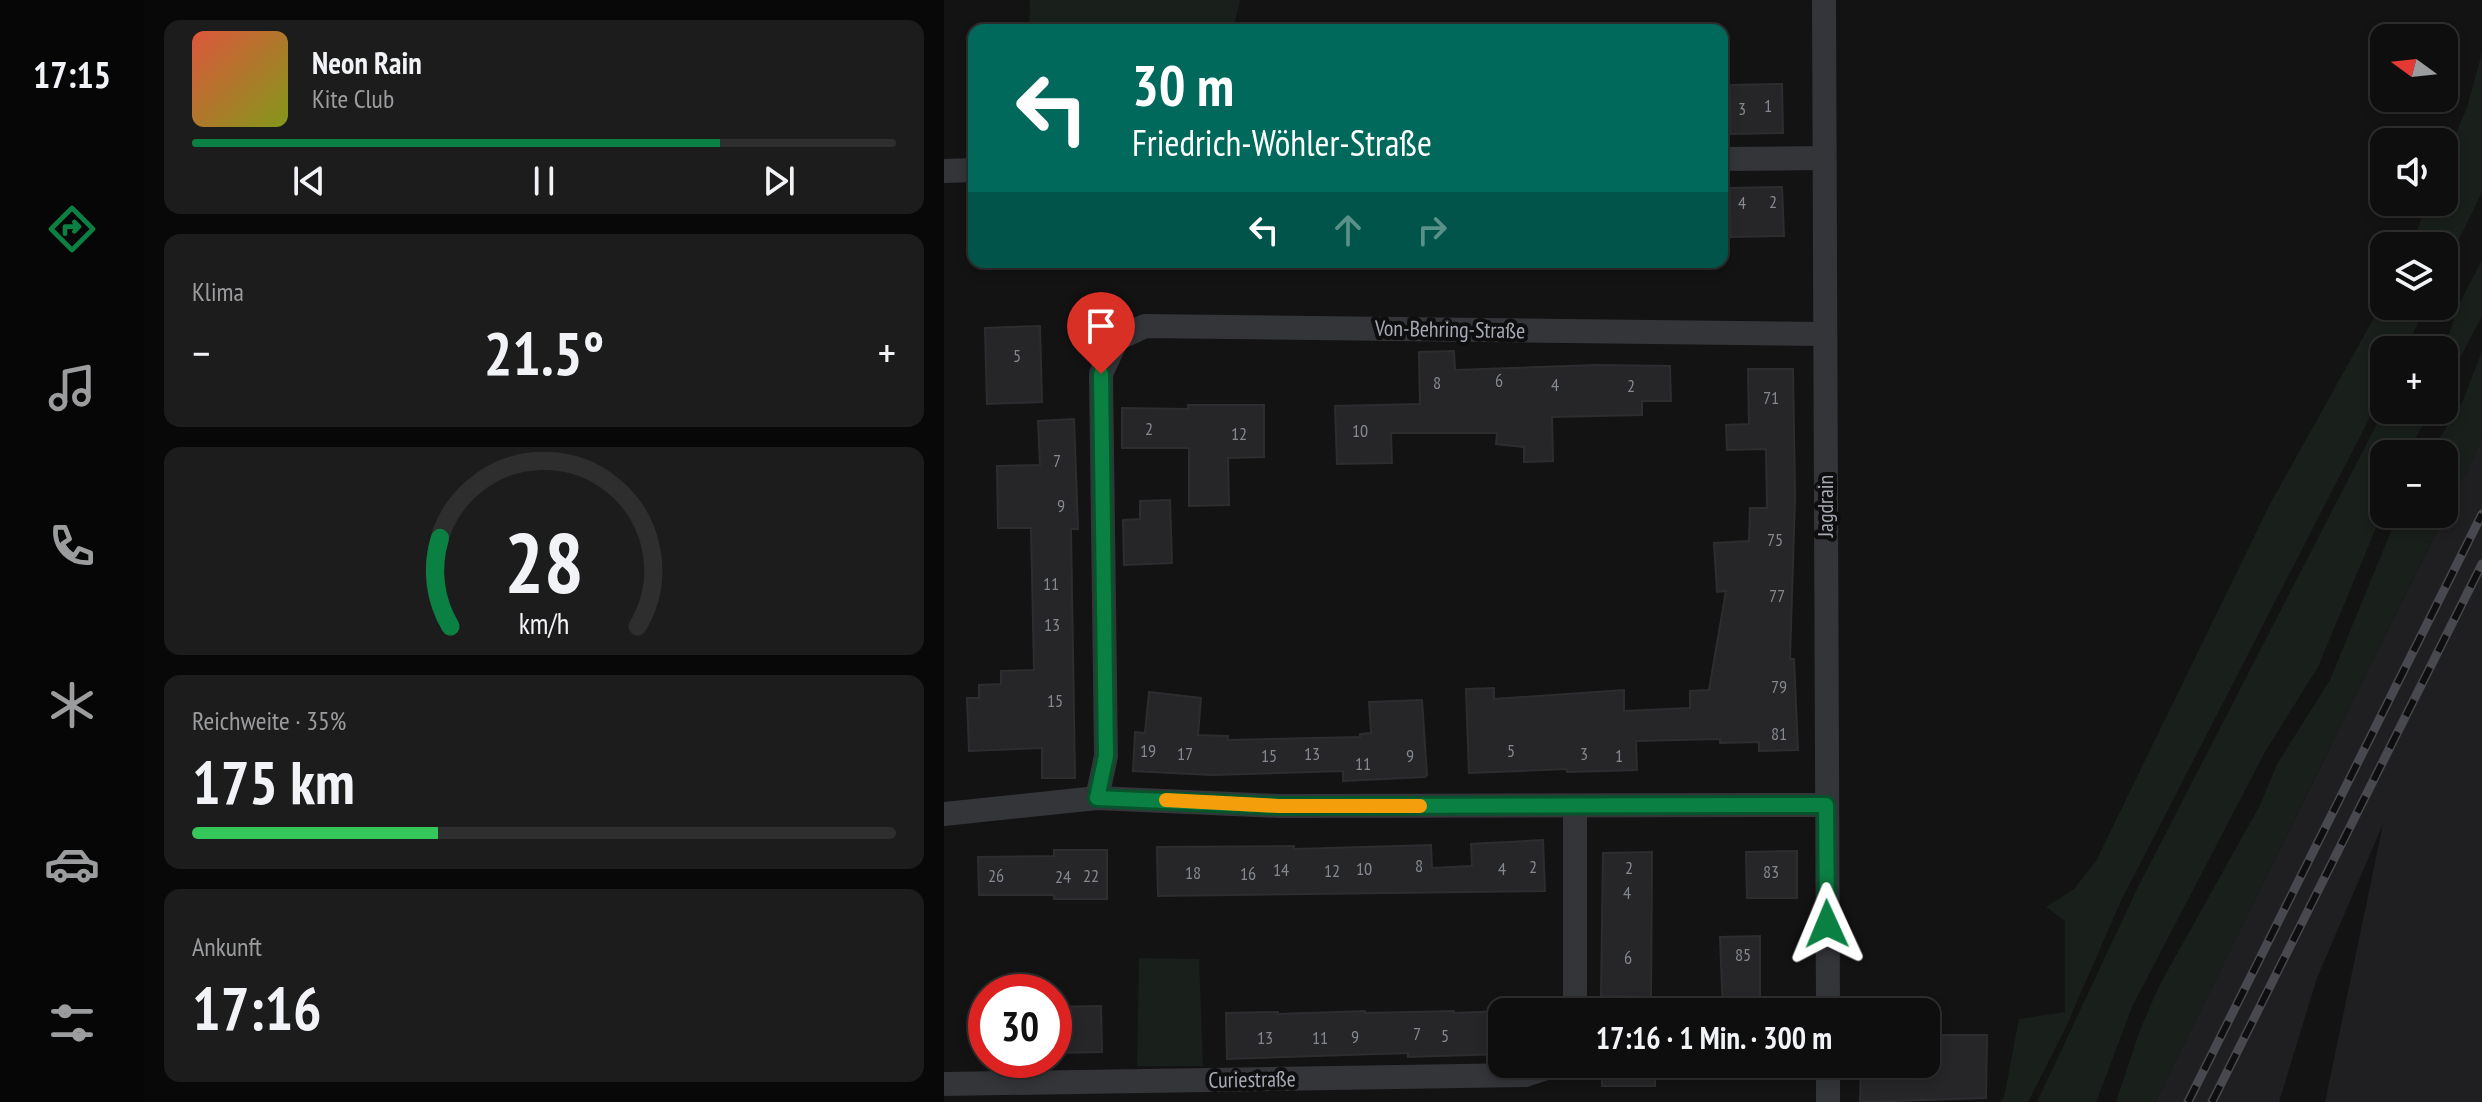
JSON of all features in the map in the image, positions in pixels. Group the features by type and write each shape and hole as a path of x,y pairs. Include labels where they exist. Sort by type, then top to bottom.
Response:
{"street":[{"name":"Jagdrain","path":"1824,0 1828,998"},
{"path":"1728,159 1824,158"},
{"path":"944,171 968,170"},
{"name":"Von-Behring-Straße","path":"1097,798 1106,756 1101,374 1117,339 1145,326 1824,334"},
{"path":"944,814 1097,798 1279,806 1826,805"},
{"path":"1575,806 1575,998"},
{"name":"Curiestraße","path":"944,1084 1488,1076"},
{"path":"1828,1078 1828,1102"}],"shaded area":[{"path":"1030,0 1240,0 1234,24 1029,24"},
{"path":"2482,53 2482,192 2458,241 2458,232 2416,232 2423,216 2458,216 2458,129"},
{"path":"2482,260 2482,316 2458,362 2458,336 2448,336 2453,320 2458,320 2458,306"},
{"path":"2373,320 2419,320 2412,336 2370,336 2370,417 2121,901 2065,1029 2028,1102 2000,1102 2004,1097 2019,1019 2065,1012 2065,921 2046,907 2074,889 2096,861 2270,504"},
{"path":"2482,351 2482,439 2458,488 2458,440 2439,440 2448,424 2458,424 2458,408"},
{"path":"2377,424 2424,424 2414,440 2370,440 2370,528 2376,528 2318,667 2265,752 2133,1005 2096,1102 2037,1102 2136,891"},
{"path":"2482,439 2482,1102 2325,1102 2383,824 2317,978 2279,1102 2155,1102 2438,528 2458,528 2458,488"},
{"path":"2392,528 2438,528 2155,1102 2116,1102 2140,1030 2159,986 2260,805 2277,764 2330,680"},
{"path":"1139,958 1199,959 1203,1066 1137,1066"}],"building":[{"path":"1782,84 1783,133 1731,134 1730,85"},
{"path":"1782,187 1784,236 1731,237 1730,188"},
{"path":"1040,326 1042,402 987,404 985,328"},
{"path":"1454,351 1455,370 1670,366 1671,401 1642,401 1642,415 1552,417 1553,461 1524,462 1524,447 1496,444 1497,433 1391,433 1392,463 1337,464 1335,406 1420,404 1419,352"},
{"path":"1748,369 1793,369 1795,497 1790,659 1794,659 1798,750 1759,751 1759,742 1720,743 1720,739 1636,741 1637,770 1469,773 1466,689 1494,688 1494,699 1624,690 1624,711 1690,708 1690,691 1709,690 1726,591 1717,592 1714,543 1749,541 1750,508 1767,508 1766,449 1727,450 1726,425 1749,424"},
{"path":"1188,405 1264,405 1264,457 1228,458 1229,505 1189,506 1189,448 1122,448 1122,408 1188,409"},
{"path":"1074,419 1078,529 1071,529 1075,778 1042,778 1042,748 969,751 967,698 979,698 979,685 1001,684 1001,671 1034,670 1031,528 998,528 997,466 1040,465 1038,421"},
{"path":"1170,500 1172,563 1124,565 1123,520 1140,519 1140,501"},
{"path":"1149,692 1201,698 1198,735 1228,736 1228,740 1360,737 1360,734 1371,733 1369,702 1422,700 1427,775 1343,781 1343,771 1212,775 1133,771 1135,732 1145,733"},
{"path":"1543,840 1545,891 1158,896 1157,847 1294,846 1294,849 1431,845 1432,868 1472,866 1471,844"},
{"path":"1054,850 1107,850 1107,899 979,895 978,857 1054,856"},
{"path":"1797,851 1797,898 1747,898 1746,852"},
{"path":"1652,852 1651,997 1601,996 1603,853"},
{"path":"1760,936 1760,998 1722,998 1720,937"},
{"path":"1101,1006 1102,1052 1072,1053 1072,1007"},
{"path":"1488,1012 1488,1054 1408,1057 1408,1053 1227,1059 1226,1013"},
{"path":"1940,1035 1987,1035 1986,1098 1860,1102 1861,1078 1940,1078"},
{"path":"1602,1078 1655,1078 1655,1086 1602,1086"}],"railway":[{"path":"2188,1102 2482,514"},
{"path":"2212,1102 2482,564"}],"slow traffic":[{"path":"1166,800 1279,806 1420,806"}],"route":[{"path":"1101,374 1106,756 1097,798 1279,806 1826,805 1827,924"}]}
